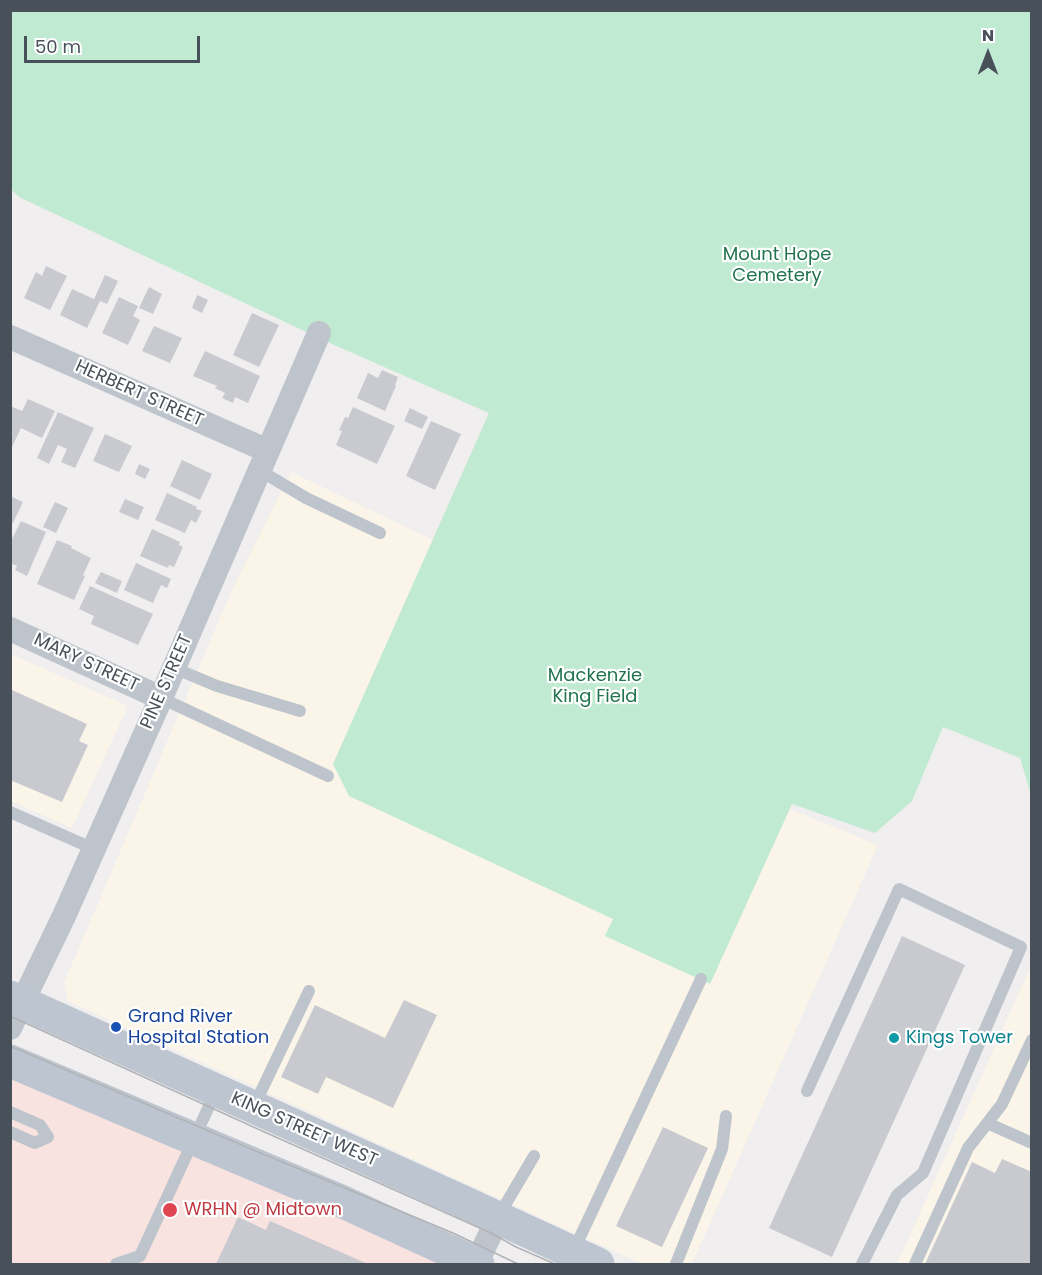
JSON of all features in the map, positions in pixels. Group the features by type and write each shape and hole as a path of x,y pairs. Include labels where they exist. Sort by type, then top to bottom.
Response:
{"main road":[{"name":"KING STREET WEST","path":"15,1009 217,1090 585,1259"},
{"path":"10,1061 343,1202 477,1264"}],"street":[{"name":"PINE STREET","path":"15,1009 64,916 319,333"},
{"name":"HERBERT STREET","path":"10,337 263,460"},
{"name":"MARY STREET","path":"10,629 161,698"},
{"path":"477,1264 498,1218"}],"lane":[{"path":"263,460 306,498 380,533"},
{"path":"174,668 218,686 300,711"},
{"path":"161,698 328,776"},
{"path":"10,812 94,849"},
{"path":"807,1091 899,890 1021,947 923,1173 897,1195 862,1264"},
{"path":"585,1259 701,979"},
{"path":"254,1107 309,991"},
{"path":"915,1264 968,1148 1002,1104 1032,1040"},
{"path":"116,1264 145,1260 217,1090"},
{"path":"10,1112 40,1125 48,1137 35,1143 10,1132"},
{"path":"676,1264 722,1149 726,1116"},
{"path":"987,1123 1032,1143"},
{"path":"498,1218 534,1156"}],"shaded area":[{"path":"291,472 433,540 333,764 613,919 606,936 710,983 790,809 878,845 692,1264 642,1264 68,1001 64,983 231,592"},
{"path":"11,654 128,706 72,828 11,801"},
{"path":"1031,966 1031,1264 897,1264 970,1102"},
{"name":"WRHN @ Midtown","path":"11,1055 448,1264 11,1264"}],"green space":[{"name":"Mount Hope Cemetery","path":"10,11 1031,11 1031,795 1020,758 943,727 912,801 875,833 792,804 710,984 605,936 613,919 349,796 333,764 489,413 332,344 19,197 10,188"}],"building":[{"path":"46,266 67,276 50,310 24,298 36,272 42,276"},
{"path":"105,275 118,281 107,304 100,301 87,328 60,315 72,289 94,299"},
{"path":"149,287 162,294 153,314 139,308"},
{"path":"197,295 208,300 202,313 192,308"},
{"path":"119,297 138,306 133,316 140,320 128,345 102,333"},
{"path":"252,313 279,325 259,367 233,355"},
{"path":"154,326 182,338 170,363 142,351"},
{"path":"205,351 260,376 248,403 235,397 233,403 222,398 225,393 215,388 217,386 193,376"},
{"path":"382,370 398,377 385,411 357,398 368,373 378,378"},
{"path":"28,399 55,411 42,438 21,428 10,451 10,406 22,411"},
{"path":"353,407 395,426 377,464 336,445 342,431 339,430"},
{"path":"410,408 428,417 422,429 404,421"},
{"path":"58,412 94,428 75,468 61,462 67,449 58,445 49,464 37,458"},
{"path":"431,421 461,434 435,490 406,476"},
{"path":"105,434 132,446 119,472 93,461"},
{"path":"182,460 212,474 200,500 170,486"},
{"path":"139,464 150,469 145,479 135,474"},
{"path":"167,493 202,511 196,523 191,520 185,533 155,520"},
{"path":"10,496 23,502 13,523 10,522"},
{"path":"125,499 144,507 138,520 119,512"},
{"path":"55,502 68,508 56,533 43,527"},
{"path":"21,521 46,532 27,576 15,570 17,566 10,563 10,543"},
{"path":"152,529 180,542 179,545 183,547 174,567 169,565 168,568 140,556"},
{"path":"57,540 91,558 74,600 37,584"},
{"path":"136,563 171,579 167,588 161,585 153,603 124,590"},
{"path":"101,572 122,581 117,593 95,583"},
{"path":"90,586 153,614 138,645 91,624 94,616 79,609"},
{"path":"12,690 87,724 79,741 88,745 62,802 10,780 10,694"},
{"name":"Kings Tower","path":"902,936 965,965 832,1257 769,1228"},
{"path":"404,1000 437,1015 393,1108 326,1077 318,1094 281,1077 315,1005 385,1038"},
{"path":"663,1127 708,1148 662,1247 616,1226"},
{"path":"1002,1159 1032,1172 1032,1264 925,1264 972,1162 995,1173"},
{"path":"238,1217 266,1230 270,1221 368,1264 216,1264"}],"tram line":[{"path":"10,1016 555,1264"},
{"path":"10,1046 453,1233 518,1264"}],"place":[{"name":"Grand River Hospital Station","path":"116,1027"},
{"name":"Kings Tower","path":"894,1038"},
{"name":"WRHN @ Midtown","path":"170,1210"}],"park label":[{"name":"Mackenzie King Field","path":"595,686"}]}
